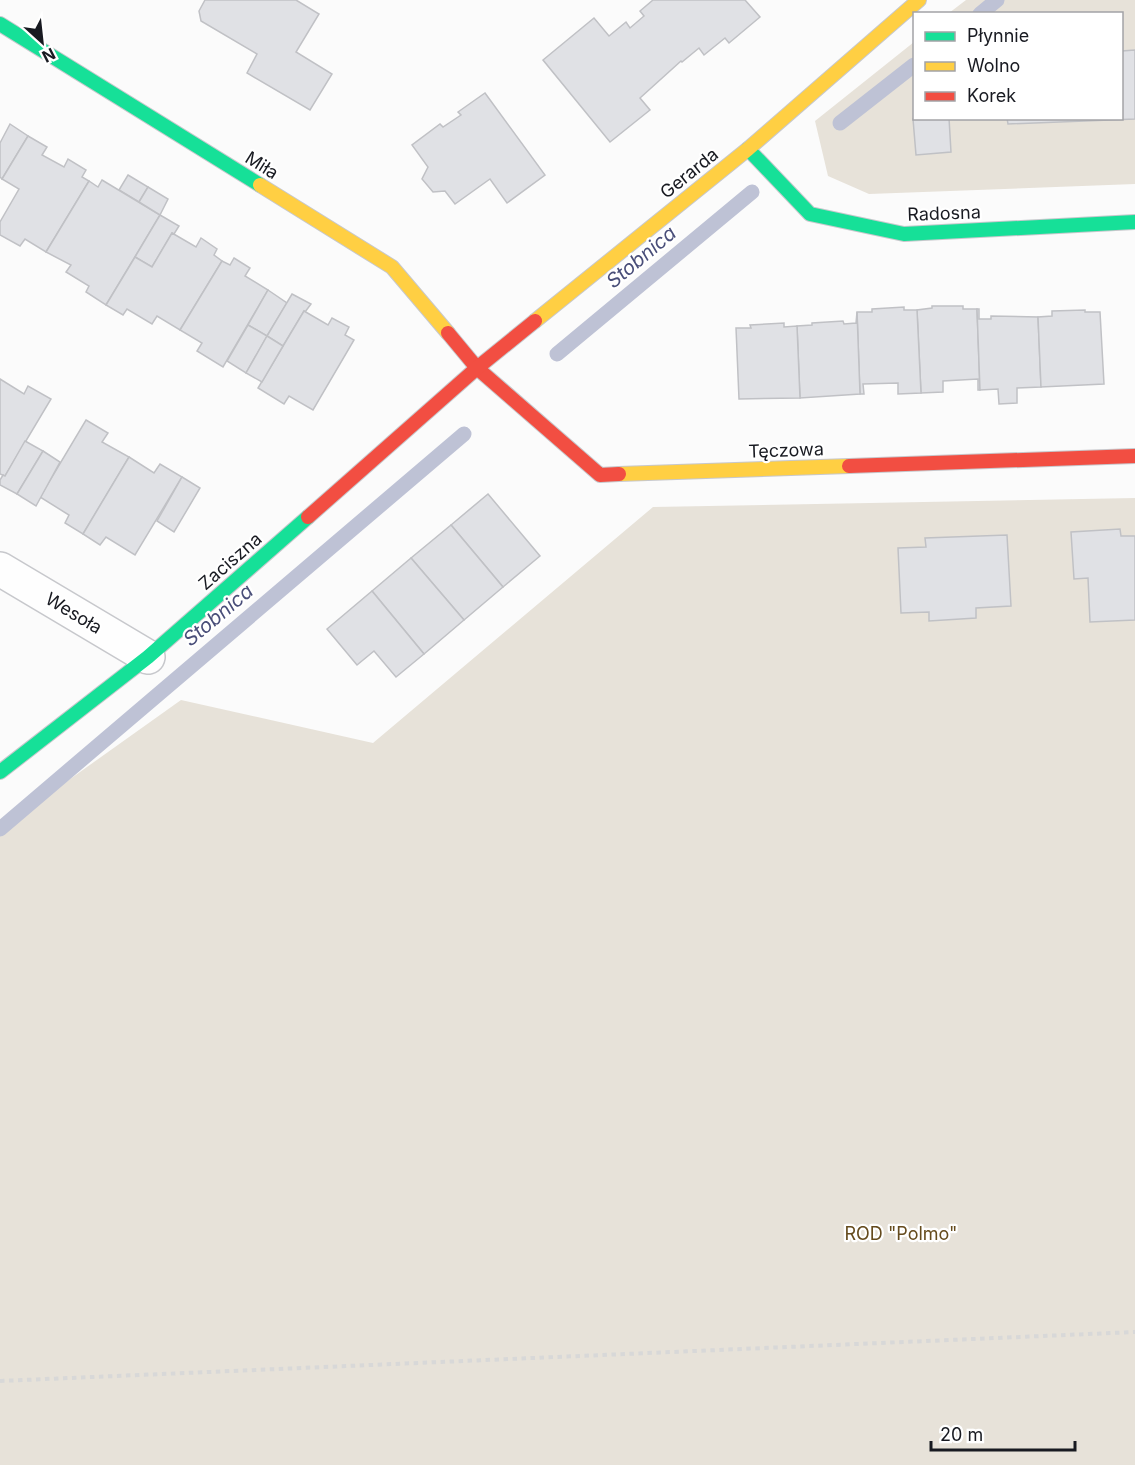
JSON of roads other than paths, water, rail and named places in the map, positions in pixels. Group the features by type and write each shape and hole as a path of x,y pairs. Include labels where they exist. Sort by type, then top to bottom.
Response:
{"street":[{"name":"Gerarda","path":"477,368 748,149 919,0"},
{"name":"Miła","path":"0,24 392,267 477,368"},
{"name":"Radosna","path":"748,149 810,214 904,234 1135,222"},
{"name":"Tęczowa","path":"477,368 600,475 1135,456"},
{"name":"Zaciszna","path":"0,772 148,657 477,368"},
{"name":"Wesoła","path":"0,569 148,657"}],"waterway":[{"name":"Stobnica","path":"982,12 997,0"},
{"name":"Stobnica","path":"840,123 913,66"},
{"name":"Stobnica","path":"557,354 752,192"},
{"name":"Stobnica","path":"0,829 464,434"}],"park label":[{"name":"ROD \"Polmo\"","path":"901,1233"}]}
